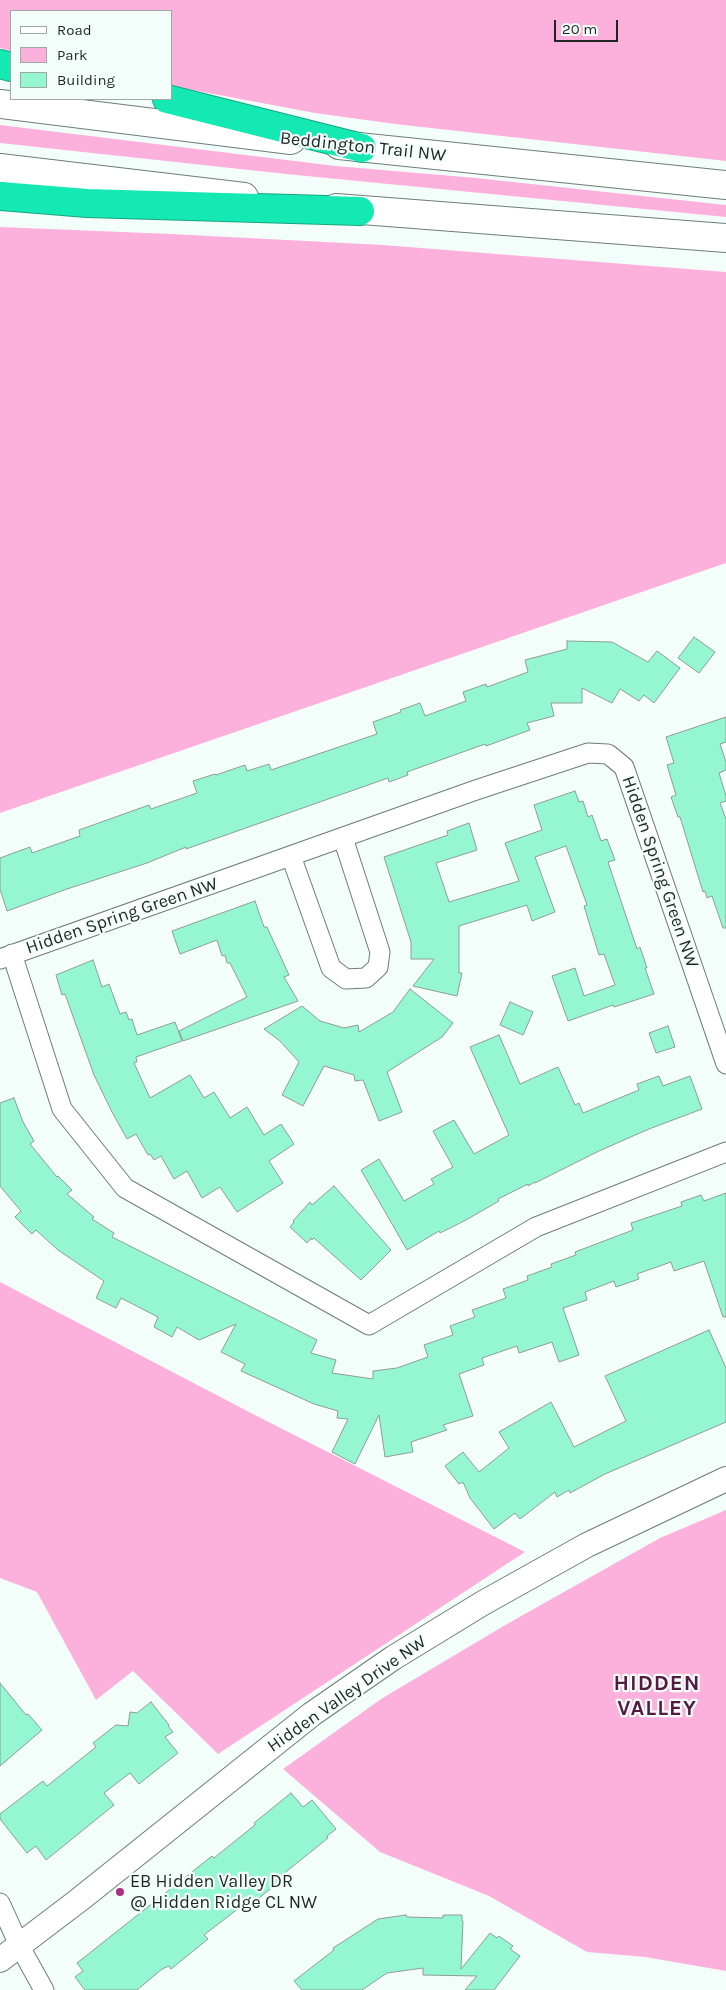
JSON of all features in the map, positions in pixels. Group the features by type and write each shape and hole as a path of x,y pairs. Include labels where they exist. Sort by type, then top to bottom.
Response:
{"highway":[{"path":"171,100 362,148"},
{"path":"0,196 86,203 360,211"}],"main road":[{"name":"Beddington Trail NW","path":"0,104 362,148 726,185"},
{"path":"0,168 360,211 726,238"}],"street":[{"name":"Hidden Spring Green NW","path":"726,1064 624,767 608,754 588,753 476,790 6,956 62,1109 125,1188 369,1325 536,1227 726,1152"},
{"path":"291,856 331,968 346,979 366,978 378,967 380,952 343,838"},
{"name":"Hidden Valley Drive NW","path":"0,1960 80,1900 312,1714 393,1658 483,1603 587,1545 726,1478"},
{"path":"0,1903 19,1945 44,1990"}],"green space":[{"path":"0,0 726,0 726,161 395,124 315,113 172,86 172,10 10,10 10,51 0,48"},
{"path":"0,125 336,166 476,178 726,205 726,217 286,174 0,143"},
{"path":"0,227 383,245 726,272 726,563 0,813"},
{"path":"0,1282 251,1413 525,1552 218,1754 133,1671 96,1700 37,1592 0,1578"},
{"path":"726,1510 726,1971 645,1957 587,1952 489,1896 380,1852 283,1769 381,1699 507,1624 660,1538"}],"building":[{"path":"694,637 715,652 699,673 678,658"},
{"path":"567,641 612,642 648,662 657,651 680,668 654,703 644,695 639,701 620,689 612,703 582,688 582,703 551,703 554,716 527,723 530,730 407,772 408,775 389,782 388,778 7,911 0,889 0,858 30,847 32,853 80,836 79,830 149,805 151,809 197,793 193,781 245,765 247,771 269,764 271,770 377,734 373,722 420,703 425,716 466,701 463,692 486,684 487,687 528,672 525,660 567,649"},
{"path":"726,717 726,742 720,744 726,762 726,770 719,773 726,796 726,801 720,803 726,819 726,928 723,928 712,896 707,898 705,891 703,892 680,817 678,817 671,797 676,795 667,765 674,763 666,737"},
{"path":"575,791 579,802 583,801 588,817 592,815 601,841 607,839 615,860 608,862 637,949 640,947 654,994 614,1007 613,1005 568,1021 552,976 575,968 584,996 615,985 604,954 599,955 584,906 587,905 566,846 535,857 555,912 532,921 527,905 459,926 459,973 462,973 457,996 413,986 434,959 411,959 411,942 384,857 448,835 447,831 469,823 477,850 436,863 449,902 519,881 505,843 542,830 534,805"},
{"path":"255,901 264,927 267,927 289,975 284,977 298,1001 183,1041 179,1031 247,997 230,963 227,963 225,955 222,956 217,940 180,954 172,931"},
{"path":"93,960 102,987 109,984 120,1014 126,1012 129,1020 132,1019 137,1035 175,1022 182,1041 136,1057 137,1062 134,1063 150,1098 190,1075 204,1098 214,1092 230,1118 247,1107 264,1135 281,1124 294,1144 269,1161 283,1183 237,1212 220,1187 202,1198 187,1171 174,1179 161,1156 154,1160 150,1154 148,1155 136,1134 127,1139 94,1075 65,994 62,995 56,975"},
{"path":"410,989 453,1023 442,1037 387,1072 402,1112 379,1121 363,1080 355,1081 354,1075 324,1066 303,1106 282,1095 299,1062 280,1041 264,1029 302,1006 320,1021 344,1028 358,1025 359,1032 393,1012"},
{"path":"510,1002 533,1012 523,1035 500,1025"},
{"path":"668,1026 675,1047 656,1053 649,1033"},
{"path":"499,1035 520,1084 558,1067 575,1105 579,1103 583,1113 639,1090 637,1084 659,1076 663,1086 690,1076 702,1109 649,1129 528,1186 528,1184 498,1199 499,1201 466,1220 440,1233 439,1231 407,1250 361,1170 379,1159 404,1201 434,1184 431,1179 453,1167 433,1131 454,1120 474,1154 509,1135 470,1047"},
{"path":"14,1098 23,1122 34,1141 30,1144 57,1177 72,1190 67,1194 94,1217 92,1219 114,1233 112,1237 317,1340 311,1353 336,1360 332,1373 373,1379 373,1371 397,1368 428,1357 424,1345 453,1335 450,1326 475,1317 472,1310 506,1298 503,1289 528,1280 527,1276 552,1267 551,1264 576,1255 575,1252 633,1230 631,1223 682,1206 681,1202 701,1195 704,1201 726,1193 726,1317 723,1317 704,1261 674,1271 671,1262 637,1274 639,1279 616,1287 614,1281 585,1292 587,1300 563,1308 579,1355 559,1362 552,1342 519,1353 517,1346 482,1358 484,1365 459,1374 473,1416 443,1425 447,1430 411,1442 413,1452 385,1457 379,1415 355,1464 332,1452 348,1419 337,1418 338,1411 314,1404 241,1371 245,1364 221,1352 236,1324 199,1340 177,1327 172,1337 154,1327 158,1317 121,1298 116,1308 96,1298 104,1281 58,1250 36,1230 32,1234 15,1217 21,1211 0,1186 0,1103"},
{"path":"334,1186 391,1250 361,1280 314,1238 312,1240 311,1238 307,1243 290,1227 310,1202 312,1205"},
{"path":"709,1330 726,1368 726,1422 605,1474 570,1493 569,1490 557,1497 555,1492 520,1519 515,1513 494,1529 470,1498 463,1482 459,1484 445,1466 463,1452 479,1472 509,1448 499,1432 551,1402 574,1447 626,1421 605,1376"},
{"path":"0,1683 26,1715 28,1714 42,1730 0,1766"},
{"path":"151,1702 173,1732 165,1737 178,1753 139,1784 130,1773 104,1793 114,1805 46,1860 36,1846 27,1853 0,1819 0,1814 43,1781 47,1786 96,1747 93,1743 116,1725 128,1726 130,1712 137,1713"},
{"path":"291,1793 303,1807 312,1800 336,1829 327,1836 328,1838 277,1879 279,1882 254,1902 252,1898 204,1935 208,1939 171,1969 169,1966 162,1969 137,1990 85,1990 75,1977 83,1971 77,1963 212,1856 214,1858"},
{"path":"406,1915 407,1917 443,1918 443,1915 462,1915 461,1969 490,1933 497,1938 499,1936 513,1946 510,1949 520,1956 494,1990 465,1990 477,1976 423,1975 423,1968 387,1973 362,1990 302,1990 294,1981 334,1950 333,1948 378,1919"}],"place":[{"name":"EB Hidden Valley DR @ Hidden Ridge CL NW","path":"120,1892"}],"district":[{"name":"HIDDEN VALLEY","path":"657,1696"}]}
